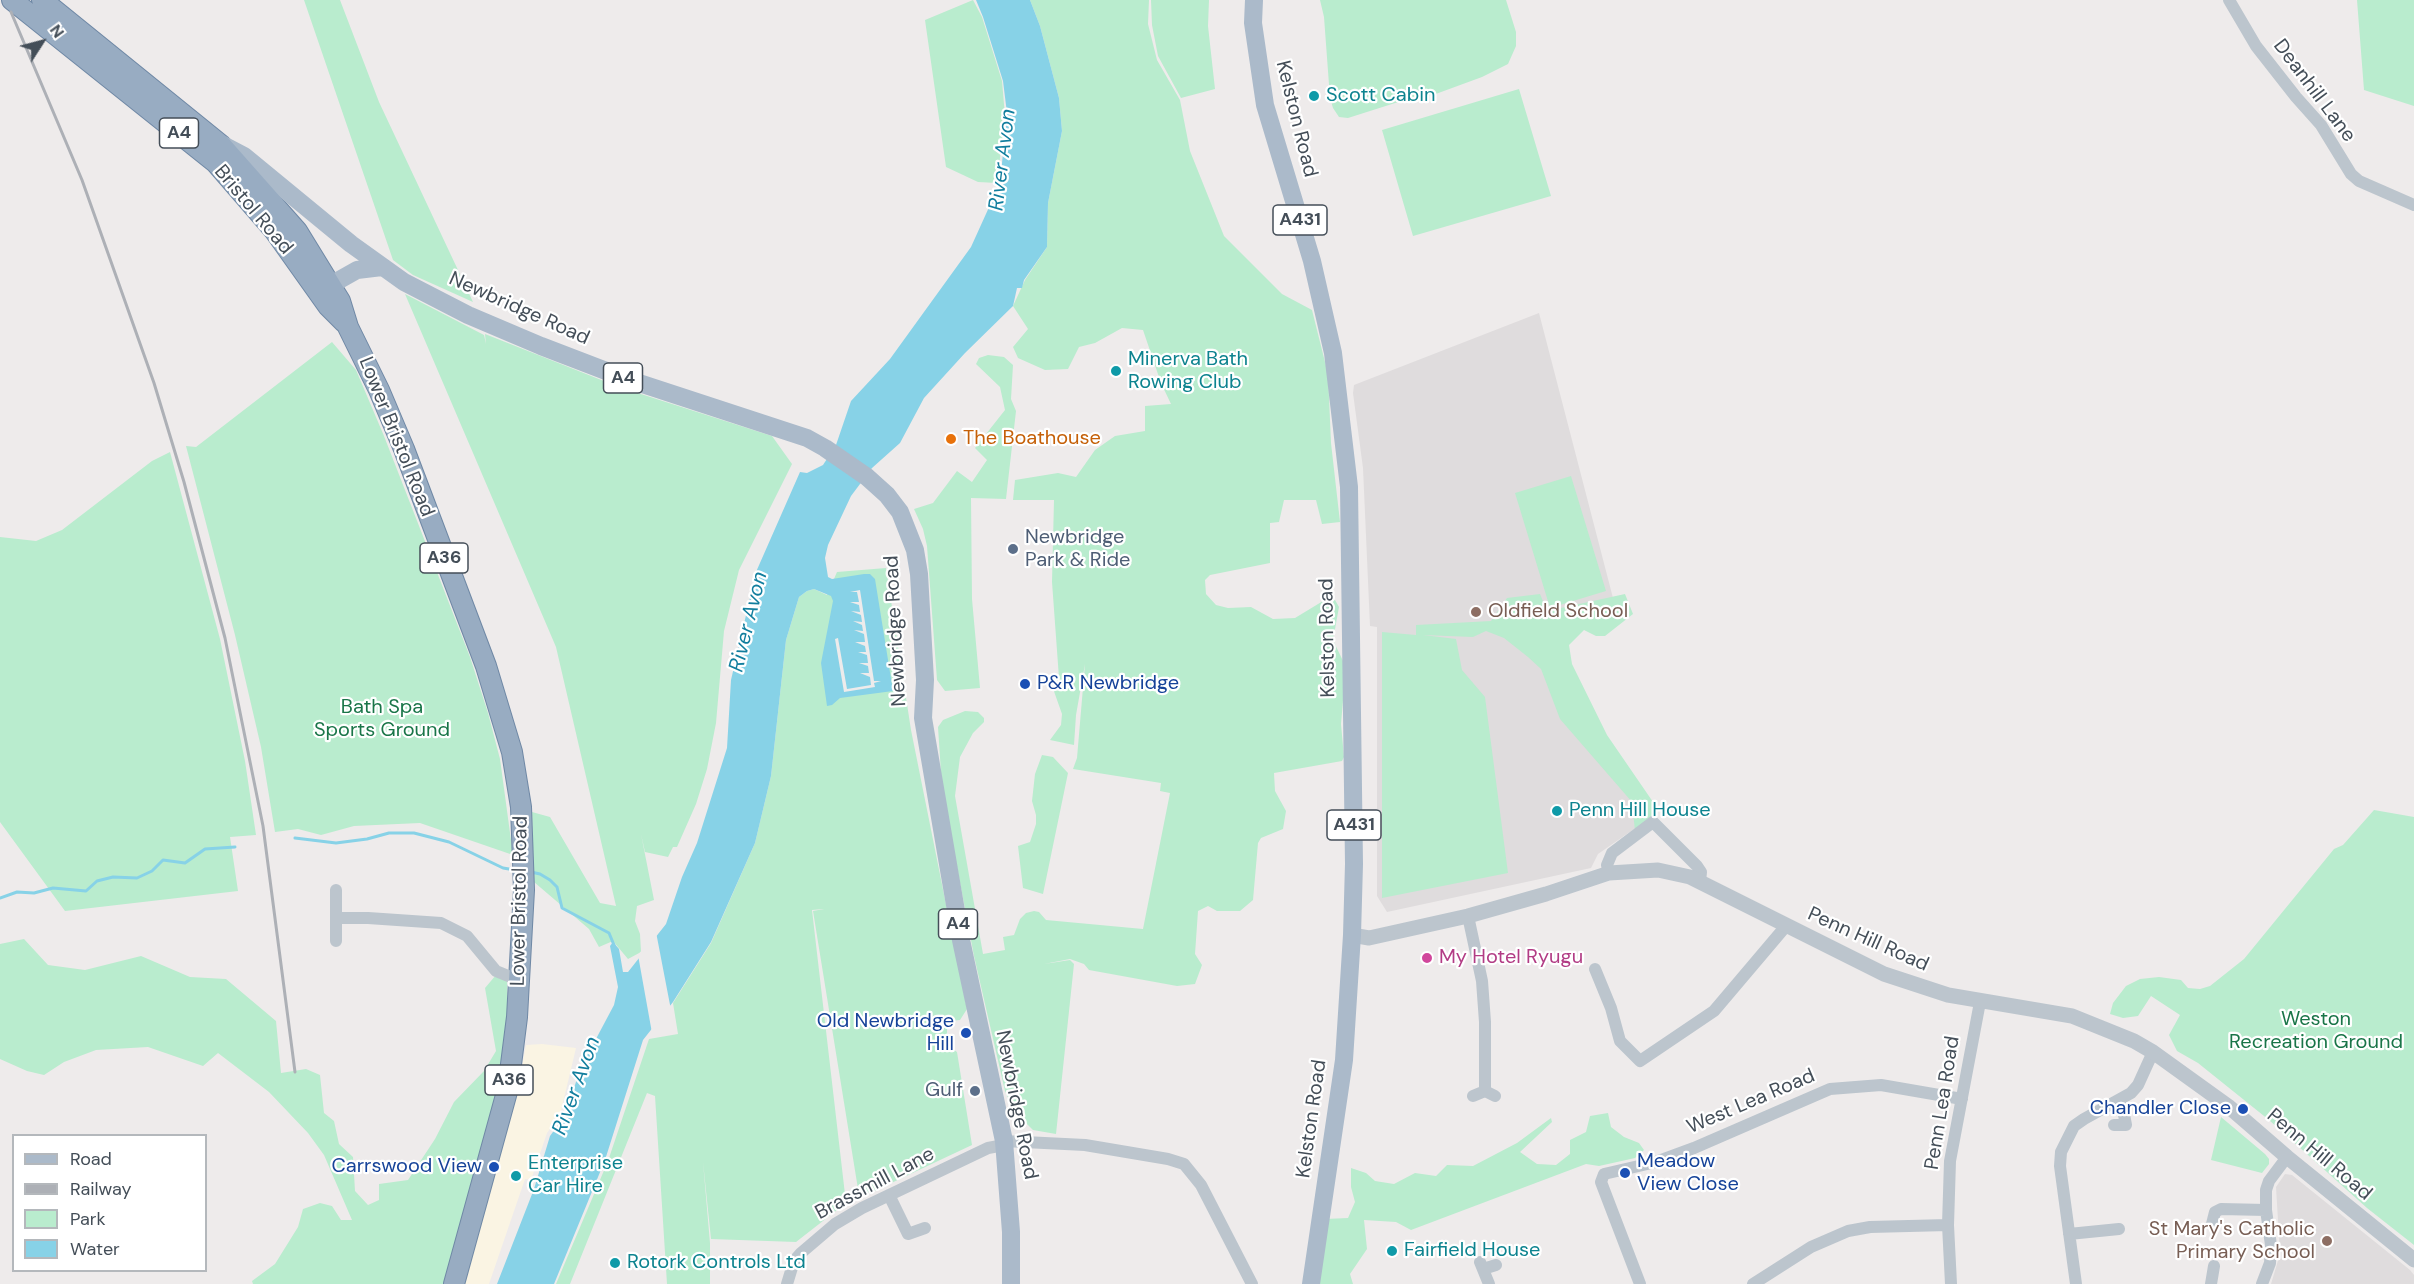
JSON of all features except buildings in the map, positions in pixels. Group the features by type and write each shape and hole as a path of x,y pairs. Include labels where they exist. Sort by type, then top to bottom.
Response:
{"highway":[{"name":"Bristol Road","path":"12,0 216,163 325,288"},
{"name":"Bristol Road","path":"42,0 222,145 297,231 325,288"},
{"name":"Lower Bristol Road","path":"325,288 340,301 348,327 400,440 486,666 514,763 521,807 524,890 517,1017 508,1088 454,1284"}],"main road":[{"name":"Kelston Road","path":"1254,0 1253,22 1265,105 1302,228 1326,317 1333,353 1346,445 1350,520 1354,864 1352,935 1344,1060 1311,1284"},
{"name":"A4","path":"222,145 244,156 382,267"},
{"path":"351,244 357,260 357,270"},
{"path":"325,288 357,270 382,267"},
{"name":"Newbridge Road","path":"382,267 468,315 541,346 627,379 807,438 867,477 887,495 900,512 915,550 925,680 922,718 965,962 1004,1143 1011,1232 1011,1284"}],"street":[{"name":"Deanhill Lane","path":"2229,0 2256,46 2321,125 2351,174 2359,181 2414,206"},
{"path":"1609,873 1607,865 1612,853 1653,822 1697,866 1701,872 1700,881"},
{"name":"Penn Hill Road","path":"1352,935 1369,938 1468,916 1609,873 1658,870 1700,881 1884,974 1948,995 2072,1016 2112,1031 2153,1052 2228,1106 2414,1260"},
{"path":"336,890 336,941"},
{"path":"1468,916 1482,981 1490,1093 1473,1096"},
{"path":"337,918 441,923 467,936 496,971 518,980"},
{"path":"1595,969 1611,1008 1620,1041 1640,1061 1714,1011 1759,961 1786,926"},
{"name":"Penn Lea Road","path":"1951,1284 1948,1225 1950,1161 1980,1002"},
{"path":"2076,1284 2060,1166 2061,1152 2074,1126 2121,1099 2138,1085 2153,1052"},
{"name":"West Lea Road","path":"1640,1284 1601,1182 1601,1178 1607,1173 1656,1162 1694,1148 1830,1089 1881,1085 1962,1099"},
{"path":"2114,1125 2126,1125 2121,1099"},
{"name":"Brassmill Lane","path":"787,1284 794,1261 809,1244 835,1224 988,1148 1004,1143"},
{"path":"1004,1143 1085,1145 1168,1159 1184,1164 1201,1185 1252,1284"},
{"path":"2262,1284 2270,1263 2271,1245 2266,1210 2269,1182 2287,1157"},
{"path":"889,1196 909,1240 925,1228"},
{"path":"2212,1224 2215,1212 2221,1209 2266,1210"},
{"path":"1753,1284 1811,1247 1848,1231 1870,1227 1948,1225"},
{"path":"2069,1234 2119,1229"},
{"path":"1489,1284 1482,1266 1496,1264"},
{"path":"2212,1284 2214,1266"}],"shaded area":[{"name":"Oldfield School","path":"1539,313 1613,598 1538,634 1647,820 1598,854 1591,868 1387,912 1377,896 1377,627 1370,626 1363,468 1353,393 1354,385"},
{"path":"542,1044 576,1048 560,1115 547,1133 531,1180 525,1179 489,1284 463,1284 516,1098 526,1045"},
{"name":"St Mary's Catholic Primary School","path":"2285,1174 2292,1175 2410,1270 2414,1275 2414,1284 2271,1284 2280,1254 2276,1187"}],"green space":[{"path":"304,0 340,0 379,102 473,302 413,275 393,260"},
{"path":"973,0 982,17 1002,81 1005,116 997,183 978,182 946,167 925,20"},
{"path":"1030,0 1149,0 1148,24 1157,60 1180,100 1190,151 1224,236 1282,294 1312,310 1328,374 1331,443 1340,522 1322,524 1316,500 1284,500 1279,522 1270,523 1270,563 1210,575 1205,580 1206,594 1216,605 1228,608 1251,607 1273,619 1295,618 1323,601 1335,600 1339,607 1333,640 1343,661 1345,677 1341,724 1344,757 1342,761 1274,773 1275,791 1286,811 1283,829 1261,838 1258,843 1253,900 1240,911 1217,911 1208,906 1198,911 1195,954 1202,965 1195,984 1177,986 1089,970 1084,964 1070,959 1044,964 1070,960 1074,964 1056,1134 1033,1130 1023,1120 1025,1118 1018,1120 1005,1091 974,956 942,788 938,727 943,720 965,711 978,712 984,718 984,722 973,733 960,757 955,796 983,954 1005,950 1003,937 1014,935 1020,919 1026,913 1034,911 1039,912 1046,920 1143,929 1170,793 1160,791 1161,783 1073,769 1077,758 1085,664 1076,715 1074,745 1050,740 1061,725 1062,714 1050,680 1059,678 1052,582 1054,500 1013,500 1015,480 1058,473 1076,477 1095,450 1115,436 1145,431 1145,406 1171,404 1161,383 1143,330 1122,328 1095,343 1079,347 1068,369 1045,370 1018,358 1013,347 1028,329 1013,306 1025,280 1047,247 1048,203 1062,131 1059,98 1040,26"},
{"path":"1151,0 1209,0 1208,26 1215,89 1181,98 1158,56 1152,25"},
{"path":"1320,0 1506,0 1516,32 1516,46 1508,64 1482,77 1433,95 1414,97 1348,118 1339,117 1330,98 1324,17"},
{"path":"2357,0 2414,0 2414,106 2364,90"},
{"path":"1519,89 1551,196 1413,236 1382,130"},
{"path":"405,294 484,335 486,344 485,334 619,387 772,436 792,464 739,570 724,631 716,723 707,769 696,804 677,847 673,847 668,857 645,852 641,834 654,900 637,906 635,921 640,934 641,952 628,959 613,941 599,947 589,929 534,882 532,812 550,817 600,903 616,906 556,647"},
{"name":"Bath Spa Sports Ground","path":"332,342 356,370 470,657 500,759 513,855 420,823 354,826 321,835 298,829 275,832 261,747 235,635 186,446 196,447"},
{"path":"988,355 1004,357 1013,365 1011,399 1016,411 1006,499 971,498 972,599 980,688 945,691 937,680 927,546 923,529 914,509 933,503 957,471 972,482 987,460 975,448 1005,410 1000,387 976,364 979,358"},
{"path":"170,452 220,639 245,761 256,835 230,837 238,891 65,911 0,822 0,537 36,541 62,530 152,461"},
{"path":"1571,476 1606,591 1550,608 1515,493"},
{"path":"886,568 911,730 967,1009 960,1020 951,1021 947,1029 947,1040 950,1047 957,1052 972,1145 870,1193 858,1189 813,911 824,909 812,910 846,1203 796,1242 711,1239 703,1162 710,1243 710,1284 667,1284 655,1096 647,1093 570,1284 556,1284 608,1161 649,1039 678,1034 673,1003 711,943 755,843 771,776 786,640 799,597 814,589 827,595 837,572"},
{"path":"1540,594 1547,611 1625,594 1633,614 1605,636 1596,636 1584,630 1569,645 1572,664 1607,735 1653,802 1656,812 1653,822 1635,831 1632,802 1560,719 1541,669 1528,657 1504,638 1486,631 1473,637 1423,635 1456,639 1462,670 1485,697 1508,873 1382,898 1382,632 1416,635 1416,625 1491,621 1507,598"},
{"path":"1042,755 1053,757 1068,773 1043,894 1023,888 1018,846 1030,842 1036,824 1032,801 1035,774"},
{"name":"Weston Recreation Ground","path":"2374,810 2414,817 2414,1245 2367,1208 2269,1120 2198,1063 2177,1051 2169,1035 2180,1015 2151,996 2138,1016 2123,1018 2110,1014 2113,1003 2126,986 2140,979 2159,977 2181,980 2188,988 2200,989 2210,986 2244,959 2334,849 2343,845"},
{"path":"24,939 48,965 85,970 141,956 190,977 226,979 276,1021 281,1073 306,1069 320,1075 324,1113 334,1121 339,1144 353,1157 355,1191 368,1205 379,1200 379,1184 408,1180 435,1139 454,1102 484,1071 496,1051 485,988 496,975 507,981 508,1014 499,1089 446,1284 253,1284 252,1281 275,1264 298,1227 303,1209 320,1203 332,1206 341,1220 352,1220 324,1155 308,1133 269,1092 218,1053 203,1066 148,1047 96,1050 64,1062 44,1075 27,1071 0,1059 0,944"},
{"path":"1608,1113 1611,1127 1624,1137 1639,1143 1644,1150 1635,1158 1599,1166 1586,1164 1411,1230 1396,1222 1364,1220 1367,1249 1350,1274 1353,1284 1318,1284 1325,1219 1348,1218 1355,1202 1351,1187 1351,1168 1366,1173 1375,1181 1394,1184 1415,1173 1436,1176 1447,1165 1473,1166 1517,1143 1551,1118 1552,1122 1520,1152 1537,1164 1556,1165 1570,1154 1570,1140 1586,1132 1590,1116"},
{"path":"2221,1117 2269,1159 2269,1164 2262,1173 2211,1160"}],"water":[{"name":"River Avon","path":"976,0 1030,0 1040,26 1059,98 1062,131 1048,203 1047,247 1024,280 1022,288 1017,288 1013,306 965,353 924,398 900,443 872,468 851,496 828,545 825,558 828,577 832,579 870,574 875,579 893,691 840,698 827,706 821,663 833,601 831,596 814,589 799,597 786,640 771,776 755,843 711,942 673,1002 643,1040 605,1160 554,1284 497,1284 534,1189 550,1136 566,1114 580,1069 614,1005 618,987 610,946 613,942 619,949 623,972 628,972 666,924 682,877 697,843 727,748 731,680 756,572 800,472 807,473 823,465 836,445 851,401 890,359 971,247 1000,183 1007,113 1003,81"}],"pier":[{"path":"860,590 874,681 881,681 874,683 875,687 844,692 835,639 838,638 847,689 871,685 870,677 860,673 869,673 868,666 859,663 868,663 867,655 858,652 866,652 865,646 855,642 865,642 864,634 854,630 863,631 862,625 853,621 862,622 861,615 851,611 860,612 859,605 850,602 859,602 857,592 850,592"},
{"path":"656,932 671,1010 652,1033 638,955"}],"waterway":[{"path":"295,838 336,843 367,839 389,833 414,833 449,842 503,868 515,870"},
{"path":"0,898 17,892 34,893 53,888 86,891 97,881 113,877 137,878 152,871 163,860 185,863 205,849 235,847"},
{"path":"531,872 540,874 557,887 562,908 609,933 614,945"}],"railway":[{"path":"11,12 82,180 154,383 184,482 225,638 263,826 295,1072"}],"place":[{"name":"Scott Cabin","path":"1314,96"},
{"name":"Minerva Bath Rowing Club","path":"1116,371"},
{"name":"The Boathouse","path":"951,439"},
{"name":"Newbridge Park & Ride","path":"1013,549"},
{"name":"Oldfield School","path":"1476,612"},
{"name":"P&R Newbridge","path":"1025,684"},
{"name":"Penn Hill House","path":"1557,811"},
{"name":"My Hotel Ryugu","path":"1427,958"},
{"name":"Old Newbridge Hill","path":"966,1033"},
{"name":"Gulf","path":"975,1091"},
{"name":"Chandler Close","path":"2243,1109"},
{"name":"Carrswood View","path":"494,1167"},
{"name":"Meadow View Close","path":"1625,1173"},
{"name":"Enterprise Car Hire","path":"516,1176"},
{"name":"St Mary's Catholic Primary School","path":"2327,1241"},
{"name":"Fairfield House","path":"1392,1251"},
{"name":"Rotork Controls Ltd","path":"615,1263"}]}
